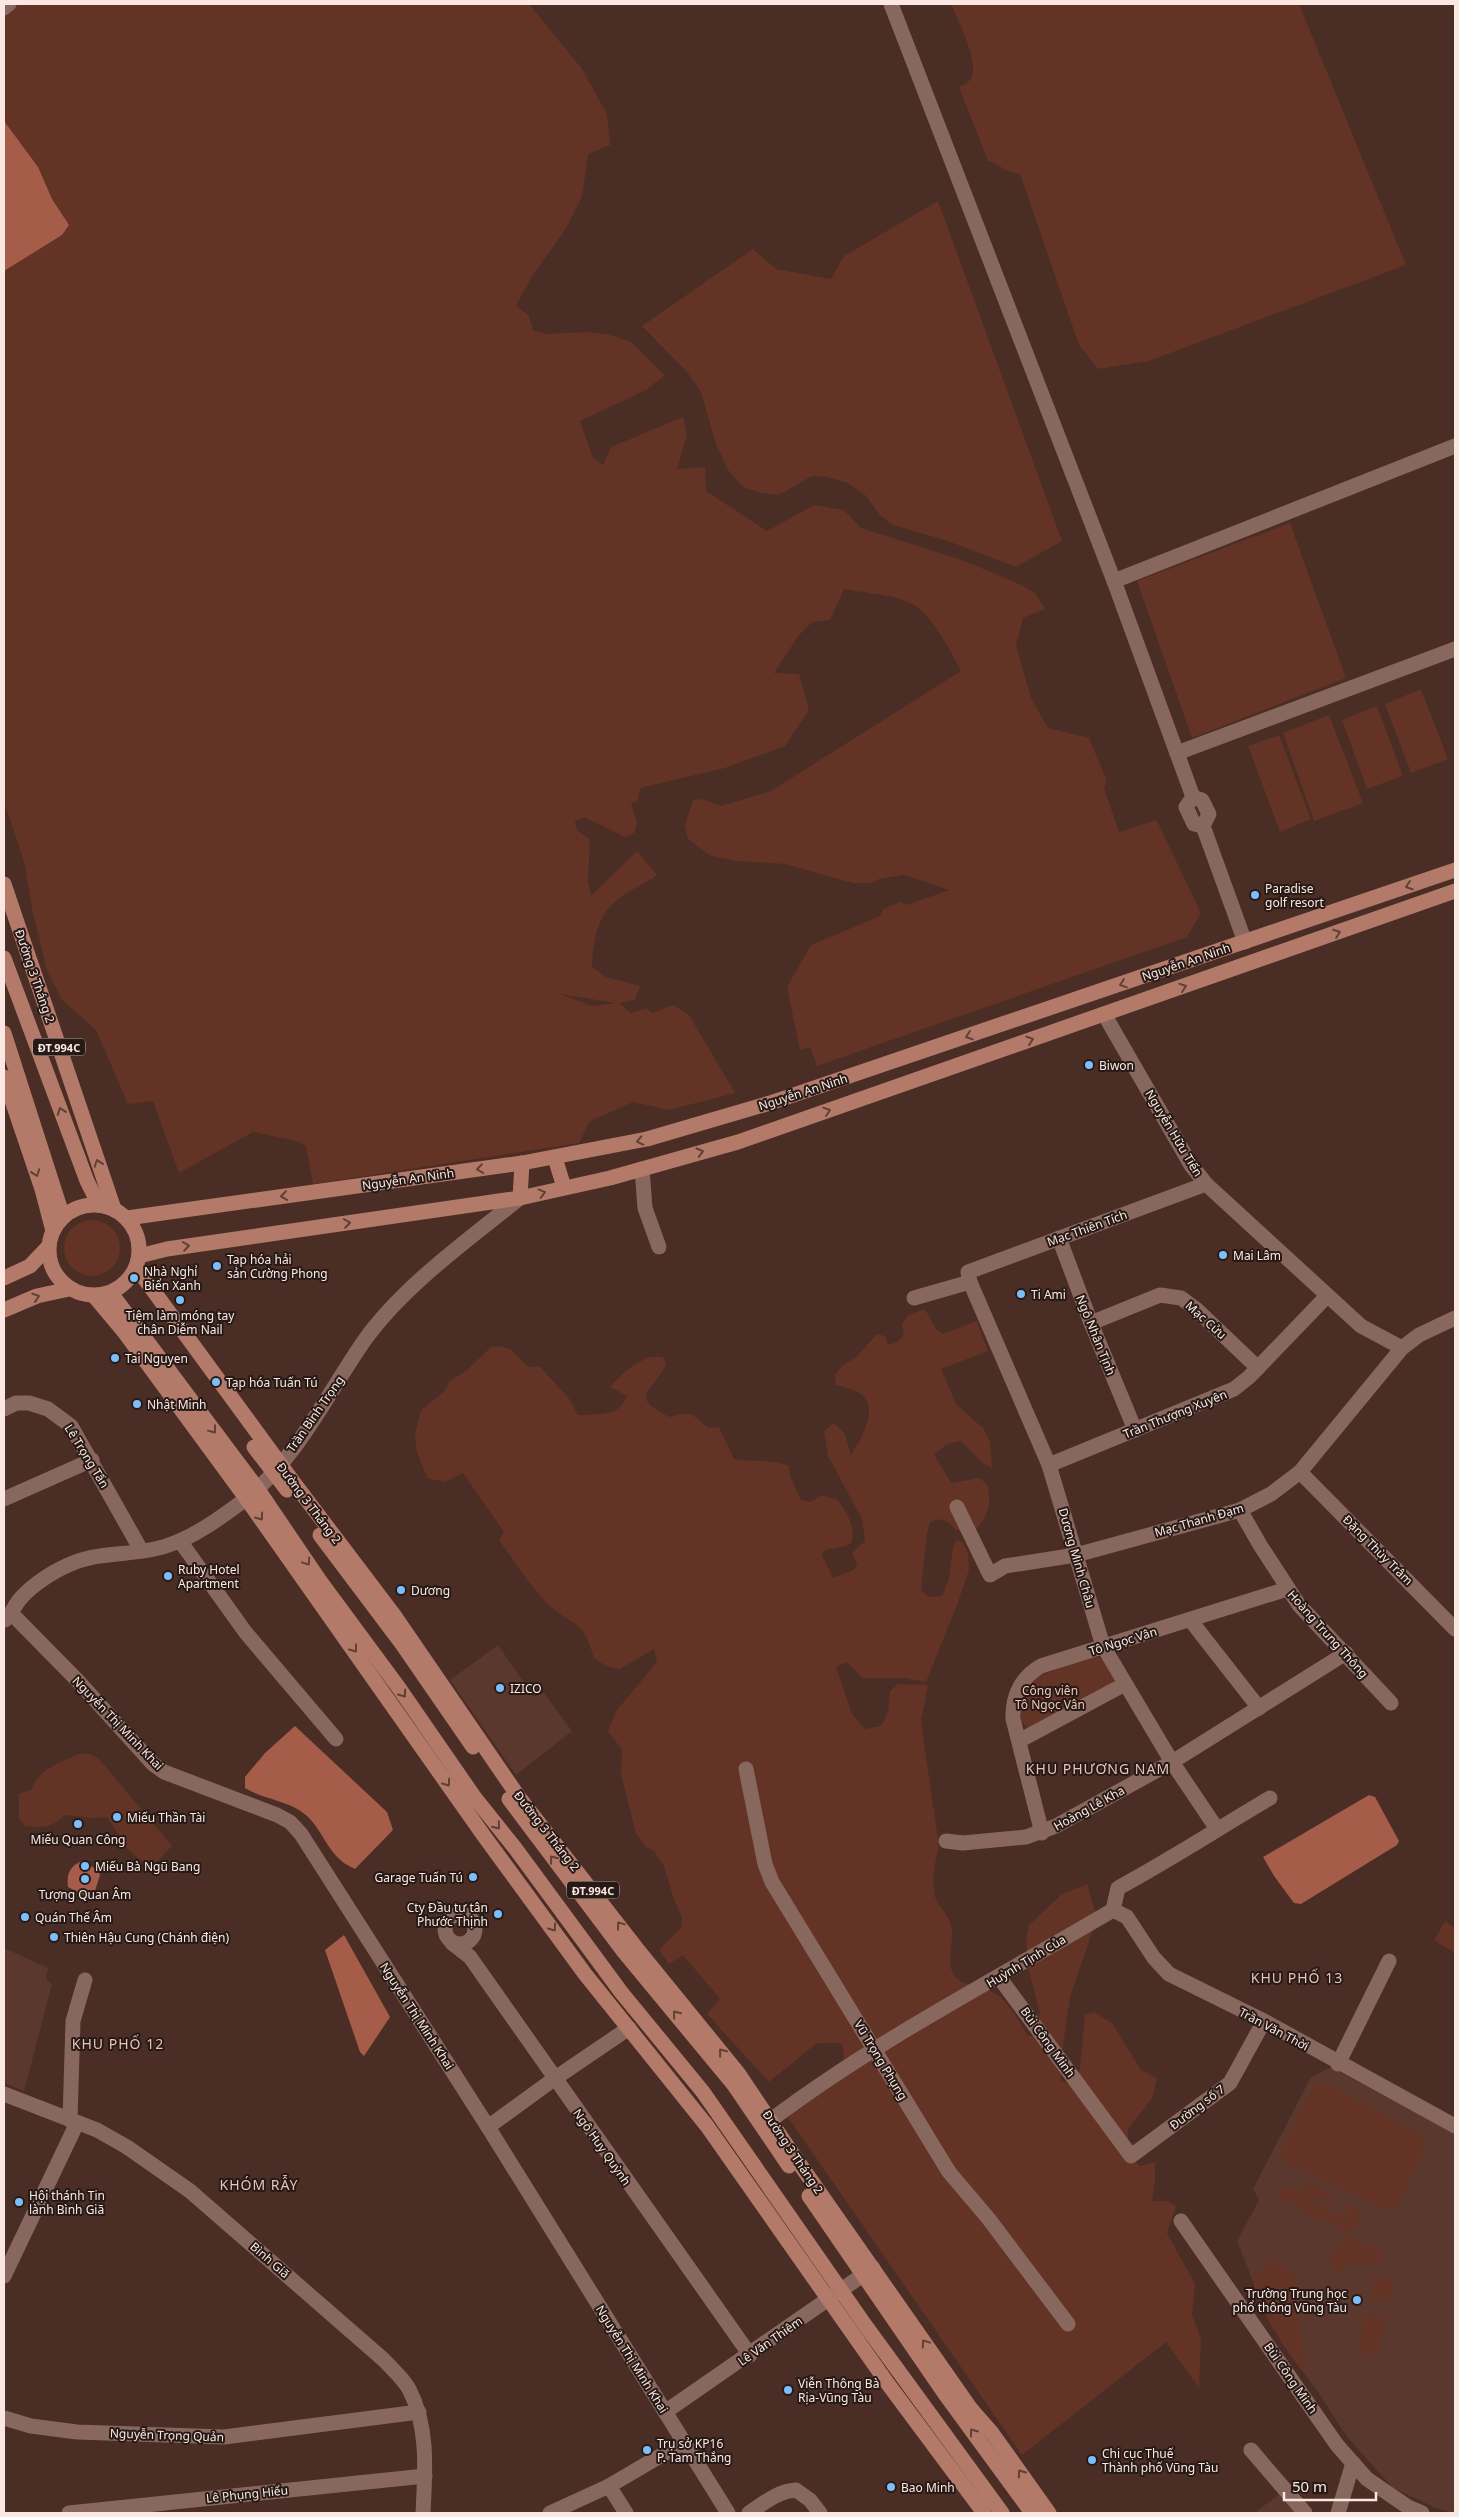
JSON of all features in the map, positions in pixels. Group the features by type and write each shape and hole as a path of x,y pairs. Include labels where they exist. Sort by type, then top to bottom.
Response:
{"main road":[{"name":"Nguyễn An Ninh","path":"113,1211 522,1163 647,1140 770,1103 1455,870"},
{"name":"Đường 3 Tháng 2","path":"4,884 113,1211"},
{"name":"Nguyễn An Ninh","path":"135,1267 168,1249 520,1198 642,1169 781,1127 1455,891"},
{"path":"1245,942 1253,963"},
{"name":"Đường 3 Tháng 2","path":"4,958 87,1180 113,1211"},
{"path":"4,1033 63,1217"},
{"path":"4,1077 42,1189 52,1231"},
{"path":"770,1103 781,1127"},
{"path":"556,1158 564,1187"},
{"path":"520,1198 522,1163"},
{"path":"113,1211 86,1205 74,1209 63,1217 52,1231 48,1247 50,1263 57,1278 69,1289 81,1294 94,1296 111,1292 135,1267"},
{"name":"ĐT.994C","path":"113,1211 134,1229 139,1242 135,1267"},
{"path":"4,1278 30,1266 48,1247"},
{"name":"Đường 3 Tháng 2","path":"135,1267 402,1644 542,1834 624,1952 770,2127 868,2271 945,2394 1032,2513"},
{"path":"4,1310 37,1296 69,1289"},
{"name":"ĐT.994C","path":"111,1292 252,1493 500,1857 585,1974 733,2148 834,2295 928,2440 984,2513"},
{"name":"ĐT.994C","path":"94,1296 320,1581 399,1688 475,1798 515,1848 621,1992 703,2092 733,2148"},
{"name":"Đường 3 Tháng 2","path":"868,2271 971,2409 992,2433 1049,2513"},
{"name":"ĐT.994C","path":"834,2295 1002,2513"}],"street":[{"path":"4,8 9,4"},
{"path":"891,4 1114,581 1193,797 1186,807 1194,824 1203,826 1245,942"},
{"path":"1114,581 1455,446"},
{"path":"1177,753 1455,649"},
{"name":"Nguyễn Hữu Tiến","path":"1104,1014 1191,1165 1206,1184 1362,1326 1402,1348"},
{"path":"642,1169 646,1208 659,1247"},
{"name":"Mạc Thiên Tích","path":"914,1298 969,1277 1059,1238 1206,1184"},
{"name":"Trần Bình Trọng","path":"8,1618 20,1600 32,1589 73,1563 91,1557 165,1547 192,1536 252,1493 277,1469 313,1420 365,1340 384,1318 464,1243 520,1198"},
{"name":"Ngô Nhân Tịnh","path":"1059,1238 1090,1323 1135,1430"},
{"name":"Dương Minh Châu","path":"969,1277 1049,1464 1103,1646 1172,1762 1217,1829"},
{"name":"Mạc Cửu","path":"1090,1323 1160,1295 1181,1298 1196,1309 1258,1368"},
{"name":"Trần Thượng Xuyên","path":"1049,1464 1227,1393 1241,1384 1258,1368 1327,1296"},
{"name":"Mạc Thanh Đạm","path":"957,1507 990,1575 1005,1566 1076,1555 1240,1510 1271,1494 1300,1472 1402,1348 1419,1335 1455,1318"},
{"name":"Lê Trọng Tấn","path":"4,1409 16,1403 29,1403 48,1409 71,1426 92,1460 141,1550"},
{"path":"4,1499 92,1460"},
{"name":"Đặng Thùy Trâm","path":"1300,1472 1455,1629"},
{"name":"Hoàng Trung Thông","path":"1240,1510 1287,1589 1391,1703"},
{"path":"180,1541 246,1633 336,1739"},
{"name":"Tô Ngọc Vân","path":"1042,1832 1019,1741 1013,1709 1018,1691 1029,1673 1041,1666 1191,1621 1287,1589"},
{"name":"Nguyễn Thị Minh Khai","path":"8,1618 78,1681 153,1764 164,1772 278,1815 290,1822 300,1834 488,2127 728,2513"},
{"path":"1191,1621 1259,1708"},
{"name":"Hoàng Lê Kha","path":"946,1841 963,1843 1026,1837 1042,1832 1172,1762 1346,1654"},
{"path":"1019,1741 1125,1684"},
{"name":"Vũ Trọng Phụng","path":"746,1770 765,1864 772,1882 949,2172 988,2218 1068,2324"},
{"path":"1113,1910 1118,1888 1170,1860 1217,1829 1270,1798"},
{"path":"500,1857 515,1848"},
{"name":"Huỳnh Tịnh Của","path":"770,2127 820,2083 1113,1910"},
{"name":"Trần Văn Thời","path":"1113,1910 1126,1917 1154,1958 1169,1974 1264,2022 1455,2126"},
{"name":"Ngô Huy Quỳnh","path":"452,1943 470,1957 750,2355"},
{"path":"1338,2064 1389,1962"},
{"name":"Bùi Công Minh","path":"1000,1977 1131,2156"},
{"path":"4,2276 73,2121 73,2021 85,1980"},
{"name":"Đường số 7","path":"1131,2156 1230,2083 1264,2022"},
{"path":"488,2127 554,2079 630,2028"},
{"name":"Bình Giã","path":"4,2094 97,2130 127,2147 190,2191 384,2360 408,2388 419,2412 423,2435 425,2476 423,2513"},
{"name":"Bùi Công Minh","path":"1181,2221 1337,2445 1367,2479 1408,2508 1422,2513"},
{"name":"Lê Văn Thiêm","path":"665,2412 750,2355 868,2271"},
{"name":"Nguyễn Trọng Quản","path":"4,2418 31,2426 77,2432 224,2437 419,2412"},
{"path":"550,2513 610,2486 684,2442"},
{"path":"1251,2450 1305,2513"},
{"path":"1338,2513 1353,2463"},
{"name":"Lê Phụng Hiểu","path":"69,2513 425,2476"},
{"path":"610,2486 626,2513"},
{"path":"749,2513 786,2490 796,2490 810,2500 820,2513"}],"shaded area":[{"path":"4,121 38,167 52,199 69,225 62,235 4,271"},
{"path":"498,1645 534,1697 544,1693 572,1731 516,1775 450,1680"},
{"path":"295,1726 387,1812 393,1830 355,1869 337,1857 314,1824 299,1810 245,1788 245,1777 265,1753"},
{"path":"1369,1795 1375,1797 1399,1841 1397,1845 1301,1904 1294,1903 1263,1857"},
{"path":"82,1861 98,1870 100,1875 95,1891 86,1896 68,1887 70,1871 74,1865"},
{"path":"344,1935 390,2017 364,2056 360,2052 325,1950"},
{"path":"4,1948 48,1968 46,1979 52,1984 24,2091 4,2083"},
{"name":"Trường Trung học phổ thông Vũng Tàu","path":"1331,2067 1455,2134 1455,2513 1436,2508 1393,2488 1347,2437 1318,2392 1285,2348 1268,2319 1237,2241 1259,2200 1253,2189 1311,2077"},
{"path":"1281,2493 1296,2513 1254,2513"}],"green space":[{"path":"9,4 529,4 582,69 607,114 610,145 588,154 582,197 565,230 533,275 516,305 529,316 533,330 545,334 586,332 610,335 631,342 665,375 646,390 580,421 593,458 603,465 611,447 683,417 687,435 677,469 705,467 706,491 767,531 814,505 844,510 861,528 962,560 1019,584 1035,593 1045,609 1023,618 1016,645 1031,698 1048,728 1089,738 1107,781 1104,788 1119,832 1156,820 1201,913 1187,937 817,1066 810,1047 800,1050 787,987 811,945 880,916 883,909 901,902 907,905 949,890 904,875 879,879 872,883 853,883 785,864 737,861 711,856 688,839 685,825 693,800 702,799 721,806 771,791 961,671 938,630 920,609 913,604 873,593 844,589 830,620 812,622 799,635 774,673 799,674 809,710 785,746 725,768 640,788 638,800 631,804 637,822 634,833 625,837 584,817 575,821 577,830 590,840 588,880 591,896 637,851 657,875 622,896 610,906 597,930 592,967 606,977 640,986 635,1000 619,1003 631,1013 646,1008 652,1013 673,1005 689,1015 735,1093 669,1110 633,1102 590,1121 579,1143 313,1184 306,1146 296,1141 253,1132 179,1173 153,1101 128,1104 96,1030 62,1000 47,971 32,909 25,865 4,801 4,8","holes":["560,994 616,1003 592,1006"]},
{"path":"951,4 1299,4 1406,265 1149,361 1098,369 1079,345 1020,174 1010,172 988,161 959,87 969,81 973,66 968,43"},
{"path":"938,201 1062,541 1016,567 948,541 893,525 880,515 866,496 848,483 827,477 812,476 779,495 761,493 743,487 728,470 716,444 701,392 687,372 642,326 753,249 776,269 831,279 844,256"},
{"path":"1290,523 1346,678 1192,738 1137,581"},
{"path":"1421,689 1448,759 1411,773 1385,704"},
{"path":"1377,706 1403,776 1367,789 1342,720"},
{"path":"1329,715 1363,803 1314,821 1283,733"},
{"path":"1279,735 1311,819 1280,832 1248,746"},
{"path":"87,1220 97,1220 112,1228 118,1237 120,1248 118,1259 112,1268 97,1276 87,1276 76,1271 69,1264 64,1253 64,1243 69,1232 76,1225"},
{"path":"925,1309 936,1329 943,1334 977,1321 988,1351 941,1369 956,1404 984,1429 990,1442 992,1468 984,1464 961,1441 948,1444 934,1454 951,1483 980,1478 988,1486 988,1510 983,1521 974,1531 956,1530 942,1520 930,1522 927,1533 921,1590 929,1597 942,1596 949,1579 953,1546 957,1540 963,1543 968,1553 969,1570 926,1682 905,1678 862,1678 847,1662 836,1667 852,1714 865,1729 881,1726 888,1712 890,1691 898,1684 928,1685 921,1721 939,1846 934,1869 933,1886 937,1901 951,1925 951,1970 963,1982 988,1990 999,1996 1028,2036 1034,2036 1040,2013 1028,1967 1026,1938 1029,1925 1061,1895 1087,1884 1097,1918 1070,1997 1060,2066 1061,2081 1075,2084 1080,2068 1085,2015 1094,2012 1112,2023 1141,2070 1157,2078 1153,2097 1128,2129 1128,2143 1132,2159 1140,2166 1155,2162 1155,2182 1152,2201 1167,2201 1176,2206 1167,2233 1195,2284 1192,2315 1201,2338 1199,2388 1166,2342 1022,2455 787,2116 791,2095 839,2073 844,2059 842,2043 817,2043 769,2082 707,2014 720,1999 683,1955 669,1964 659,1950 682,1927 682,1917 673,1897 664,1866 654,1851 645,1846 636,1833 621,1774 622,1750 608,1731 617,1710 657,1662 654,1649 620,1669 606,1666 594,1658 586,1636 577,1625 548,1604 516,1565 499,1540 504,1532 463,1473 445,1482 427,1478 416,1449 415,1434 421,1410 444,1392 450,1381 466,1371 491,1347 500,1346 510,1349 528,1367 540,1367 568,1397 578,1415 607,1413 619,1408 627,1396 610,1387 627,1370 641,1361 649,1358 664,1358 666,1365 646,1394 649,1404 656,1410 669,1417 688,1413 709,1428 719,1427 734,1459 789,1466 790,1476 801,1500 810,1502 822,1495 838,1500 850,1520 853,1536 852,1542 846,1546 825,1550 822,1555 833,1578 854,1570 857,1564 852,1553 865,1541 862,1519 828,1456 824,1431 834,1423 845,1434 851,1455 863,1433 869,1416 869,1408 861,1394 836,1385 835,1375 842,1366 856,1357 877,1334 885,1336 888,1345 897,1342 904,1335 902,1324 908,1315"},
{"name":"Công viên Tô Ngọc Vân","path":"1096,1657 1105,1659 1116,1676 1111,1686 1028,1728 1021,1722 1020,1699 1032,1679 1082,1660"},
{"path":"79,1754 91,1754 100,1760 172,1846 150,1869 128,1849 107,1817 93,1818 65,1815 51,1825 37,1827 25,1826 19,1818 19,1794 32,1789 39,1776 51,1767"},
{"path":"1445,1921 1455,1928 1455,1953 1434,1940"},
{"path":"1322,2082 1423,2136 1425,2146 1397,2207 1388,2211 1283,2161 1280,2152 1315,2083"},
{"path":"1308,2184 1315,2185 1335,2199 1333,2203 1328,2204 1319,2196 1312,2200 1337,2215 1350,2212 1346,2206 1353,2206 1360,2214 1358,2222 1348,2233 1322,2218 1315,2221 1291,2200 1281,2203 1280,2187 1291,2187 1298,2193 1300,2188"},
{"path":"1345,2237 1350,2237 1383,2253 1380,2265 1352,2262 1341,2271 1336,2271 1329,2262 1332,2254"},
{"path":"1266,2258 1295,2274 1304,2373 1271,2325 1257,2296 1254,2273 1266,2267"},
{"path":"1375,2276 1394,2280 1389,2303 1370,2299"},
{"path":"1366,2313 1386,2318 1377,2356 1357,2351"}],"place":[{"name":"Paradise golf resort","path":"1255,895"},
{"name":"Biwon","path":"1089,1065"},
{"name":"Mai Lâm","path":"1223,1255"},
{"name":"Tạp hóa hải sản Cường Phong","path":"217,1266"},
{"name":"Nhà Nghỉ Biển Xanh","path":"134,1278"},
{"name":"Ti Ami","path":"1021,1294"},
{"name":"Tiệm làm móng tay chân Diễm Nail","path":"180,1300"},
{"name":"Tai Nguyen","path":"115,1358"},
{"name":"Tạp hóa Tuấn Tú","path":"216,1382"},
{"name":"Nhật Minh","path":"137,1404"},
{"name":"Ruby Hotel Apartment","path":"168,1576"},
{"name":"Dương","path":"401,1590"},
{"name":"IZICO","path":"500,1688"},
{"name":"Miếu Thần Tài","path":"117,1817"},
{"name":"Miếu Quan Công","path":"78,1824"},
{"name":"Miếu Bà Ngũ Bang","path":"85,1866"},
{"name":"Garage Tuấn Tú","path":"473,1877"},
{"name":"Tượng Quan Âm","path":"85,1879"},
{"name":"Cty Đầu tư tân Phước Thịnh","path":"498,1914"},
{"name":"Quán Thế Âm","path":"25,1917"},
{"name":"Thiên Hậu Cung (Chánh điện)","path":"54,1937"},
{"name":"Hội thánh Tin lành Bình Giã","path":"19,2202"},
{"name":"Trường Trung học phổ thông Vũng Tàu","path":"1357,2300"},
{"name":"Viễn Thông Bà Rịa-Vũng Tàu","path":"788,2390"},
{"name":"Trụ sở KP16 P. Tam Thắng","path":"647,2450"},
{"name":"Chi cục Thuế Thành phố Vũng Tàu","path":"1092,2460"},
{"name":"Bao Minh","path":"891,2487"}],"district":[{"name":"KHU PHƯƠNG NAM","path":"1098,1768"},
{"name":"KHU PHỐ 13","path":"1297,1977"},
{"name":"KHU PHỐ 12","path":"118,2043"},
{"name":"KHÓM RẪY","path":"259,2184"}]}
